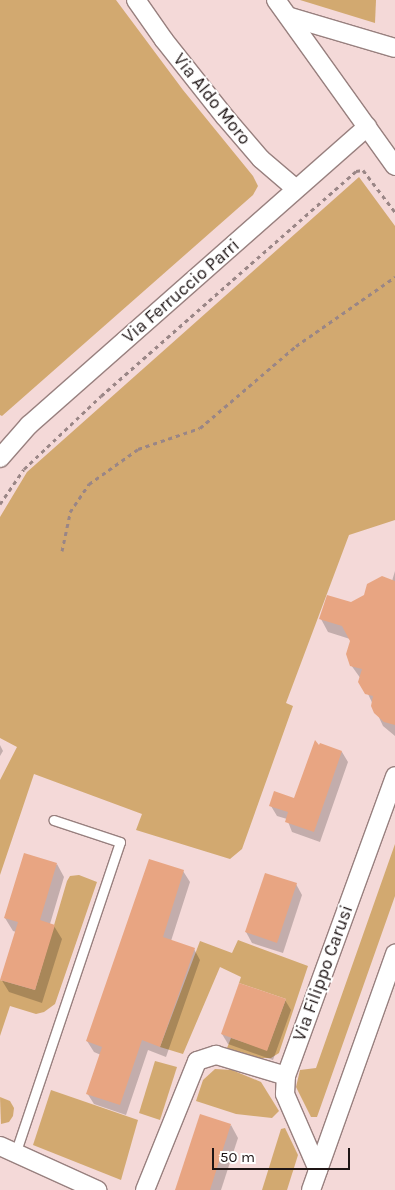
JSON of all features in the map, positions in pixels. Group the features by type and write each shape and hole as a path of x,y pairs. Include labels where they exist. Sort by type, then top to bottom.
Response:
{"street":[{"name":"Via Aldo Moro","path":"136,0 164,40 225,117 261,159 296,189"},
{"path":"276,0 395,166"},
{"path":"290,17 395,48"},
{"name":"Via Ferruccio Parri","path":"3,448 367,127"},
{"name":"Via Filippo Carusi","path":"318,1170 285,1094 286,1076 395,776"},
{"path":"311,1190 395,954"},
{"path":"145,1190 197,1061 216,1055 286,1076"},
{"path":"8,1150 97,1190"}],"lane":[{"path":"8,1150 120,842 54,820"}],"path":[{"path":"0,504 24,469 101,396 356,171 363,170 395,212"},
{"path":"62,551 70,512 89,484 138,449 200,428 296,346 395,277"}],"shaded area":[{"path":"0,0 116,0 183,90 253,176 258,186 253,195 2,416 0,415"},
{"path":"300,0 376,0 375,23"},
{"path":"359,177 395,226 395,520 349,535 286,703 293,706 242,849 230,859 136,830 142,814 34,774 0,875 0,780 17,747 0,738 0,517 27,472"},
{"path":"395,844 395,896 317,1117 311,1117 296,1087 300,1070 316,1068"},
{"path":"79,875 97,882 55,1004 44,1012 36,1014 10,1006 0,1036 0,980 35,990 67,881 70,876"},
{"path":"238,940 308,966 279,1053 271,1058 257,1058 227,1048 231,1038 267,1050 286,999 239,983 241,977 220,967 183,1054 160,1047 200,941 232,953"},
{"path":"155,1061 177,1067 160,1120 139,1113"},
{"path":"215,1069 232,1070 261,1082 279,1111 272,1118 236,1114 196,1101 203,1080"},
{"path":"51,1090 138,1120 121,1180 33,1145"},
{"path":"0,1097 10,1101 14,1108 13,1116 9,1122 1,1124"},
{"path":"285,1128 298,1155 287,1190 262,1190 281,1129"}],"building":[{"path":"382,576 395,581 395,725 384,722 374,713 371,706 373,696 365,694 358,682 362,669 350,666 346,654 350,641 342,626 319,619 327,595 351,602 364,595 367,584"},
{"path":"315,740 319,745 320,743 342,751 314,832 285,822 288,812 269,806 274,791 294,798"},
{"path":"24,853 57,863 40,920 55,925 35,990 0,980 18,922 4,918"},
{"path":"149,859 184,870 163,937 195,948 160,1047 142,1040 120,1105 86,1094 102,1047 86,1041"},
{"path":"265,873 297,883 277,943 245,932"},
{"path":"239,983 286,999 267,1051 221,1034"},
{"path":"200,1114 231,1124 210,1190 175,1190"}]}
